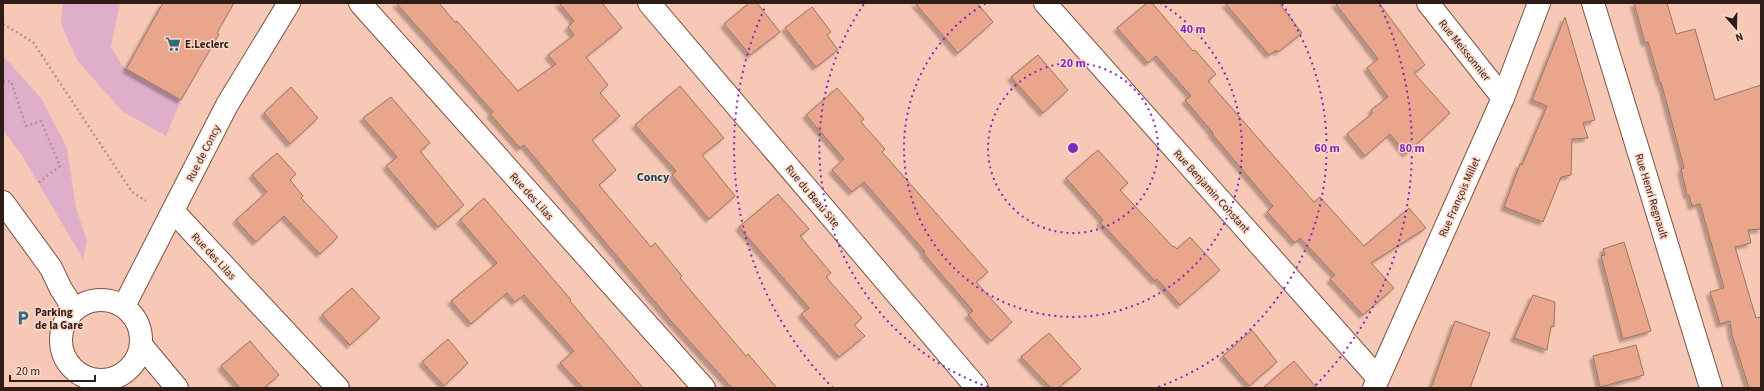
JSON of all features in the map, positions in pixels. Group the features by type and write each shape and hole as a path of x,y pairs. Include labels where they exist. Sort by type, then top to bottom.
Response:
{"street":[{"name":"Rue de Concy","path":"124,306 227,105 289,3"},
{"name":"Rue des Lilas","path":"360,3 704,388"},
{"name":"Rue du Beau Site","path":"649,3 977,388"},
{"name":"Rue Benjamin Constant","path":"1045,3 1376,383"},
{"name":"Rue Meissonnier","path":"1428,3 1503,98"},
{"name":"Rue François Millet","path":"1376,383 1503,98 1538,3"},
{"name":"Rue Henri Regnault","path":"1593,3 1710,388"},
{"path":"3,202 52,268 61,289 74,310"},
{"name":"Rue des Lilas","path":"173,212 338,388"},
{"path":"99,300 112,301 124,306 138,323 142,334 142,346 138,356 132,366 124,374 102,380 92,379 80,382 63,352 61,341 62,329 67,319 74,310 86,302 99,300"},
{"path":"142,346 177,388"}],"path":[{"path":"3,24 33,42 132,192 146,201"},
{"path":"3,82 11,81 26,126 41,121 60,166 37,184"}],"shaded area":[{"path":"63,3 120,3 111,47 121,64 126,69 181,100 166,136 122,111 77,60 61,24"},
{"path":"3,56 41,98 67,148 76,208 87,241 83,259 22,155 3,130"}],"building":[{"path":"163,3 234,3 217,33 219,34 181,100 126,69"},
{"path":"396,3 439,3 456,23 457,21 518,91 556,64 548,55 574,35 568,27 574,21 559,3 602,3 622,28 586,57 608,85 600,93 620,116 592,140 616,170 599,185 651,247 655,243 682,276 680,278 746,356 748,354 777,388 732,388 671,321 524,145 520,148 490,114 493,112"},
{"path":"749,3 757,3 780,32 750,55 724,24"},
{"path":"915,3 977,3 993,22 958,53"},
{"path":"1147,3 1152,3 1193,51 1195,50 1216,74 1208,81 1314,202 1320,197 1364,246 1409,208 1426,228 1371,263 1394,288 1363,315 1330,279 1335,275 1300,238 1295,243 1267,212 1273,206 1185,100 1191,96 1156,56 1148,63 1117,28"},
{"path":"1225,3 1279,3 1302,33 1278,52 1276,50 1269,55"},
{"path":"1335,3 1379,3 1425,65 1414,73 1450,113 1406,154 1390,134 1365,156 1347,134 1373,113 1371,110 1388,97 1367,68 1378,59"},
{"path":"1634,3 1667,3 1676,34 1695,29 1715,100 1761,85 1761,229 1748,230 1751,243 1735,247 1756,318 1761,317 1761,388 1749,388 1732,335 1730,321 1720,324 1710,292 1724,288 1700,204 1692,206 1689,195 1687,195 1681,169 1684,168 1661,82 1660,83 1648,42 1645,43"},
{"path":"812,7 831,32 827,35 838,50 816,67 785,28"},
{"path":"1565,17 1595,120 1583,123 1588,138 1572,139 1571,175 1561,177 1543,222 1504,207 1520,164 1522,165 1547,106 1532,100"},
{"path":"1038,55 1068,90 1043,113 1011,77"},
{"path":"680,86 724,138 702,155 735,196 709,219 672,175 676,171 635,125"},
{"path":"291,87 318,118 290,144 264,113"},
{"path":"837,88 864,119 861,122 885,149 882,152 988,272 976,282 1012,322 991,341 968,315 973,311 923,253 925,252 864,182 852,192 832,170 844,159 806,115"},
{"path":"391,97 430,143 420,151 464,205 438,227 386,166 397,157 363,118"},
{"path":"1098,150 1128,183 1120,190 1173,247 1174,246 1177,249 1190,237 1220,270 1180,305 1157,279 1155,281 1100,222 1103,220 1066,178"},
{"path":"277,153 296,174 290,180 303,196 301,198 338,237 320,254 284,216 256,242 236,220 267,192 252,175"},
{"path":"778,194 809,229 800,236 831,273 826,277 862,318 854,325 865,336 839,357 801,314 809,308 739,227"},
{"path":"484,198 571,300 570,301 643,388 583,388 560,363 574,351 524,295 515,302 507,293 471,324 451,301 497,263 460,220"},
{"path":"1624,242 1651,331 1623,339 1601,256 1605,255 1603,249"},
{"path":"352,288 380,318 350,345 322,315"},
{"path":"1533,295 1555,302 1554,327 1551,326 1547,350 1514,338"},
{"path":"1455,321 1490,333 1470,388 1431,388"},
{"path":"1252,330 1277,362 1249,386 1223,356"},
{"path":"1049,333 1081,369 1058,388 1051,388 1021,357"},
{"path":"448,339 468,363 444,386 422,362"},
{"path":"250,341 279,375 264,388 240,388 221,366"},
{"path":"1636,345 1644,375 1600,387 1593,356"},
{"path":"1294,361 1317,388 1263,388"}],"place":[{"name":"E.Leclerc","path":"173,44"},
{"name":"Parking de la Gare","path":"23,318"}],"district":[{"name":"Concy","path":"653,177"}]}
